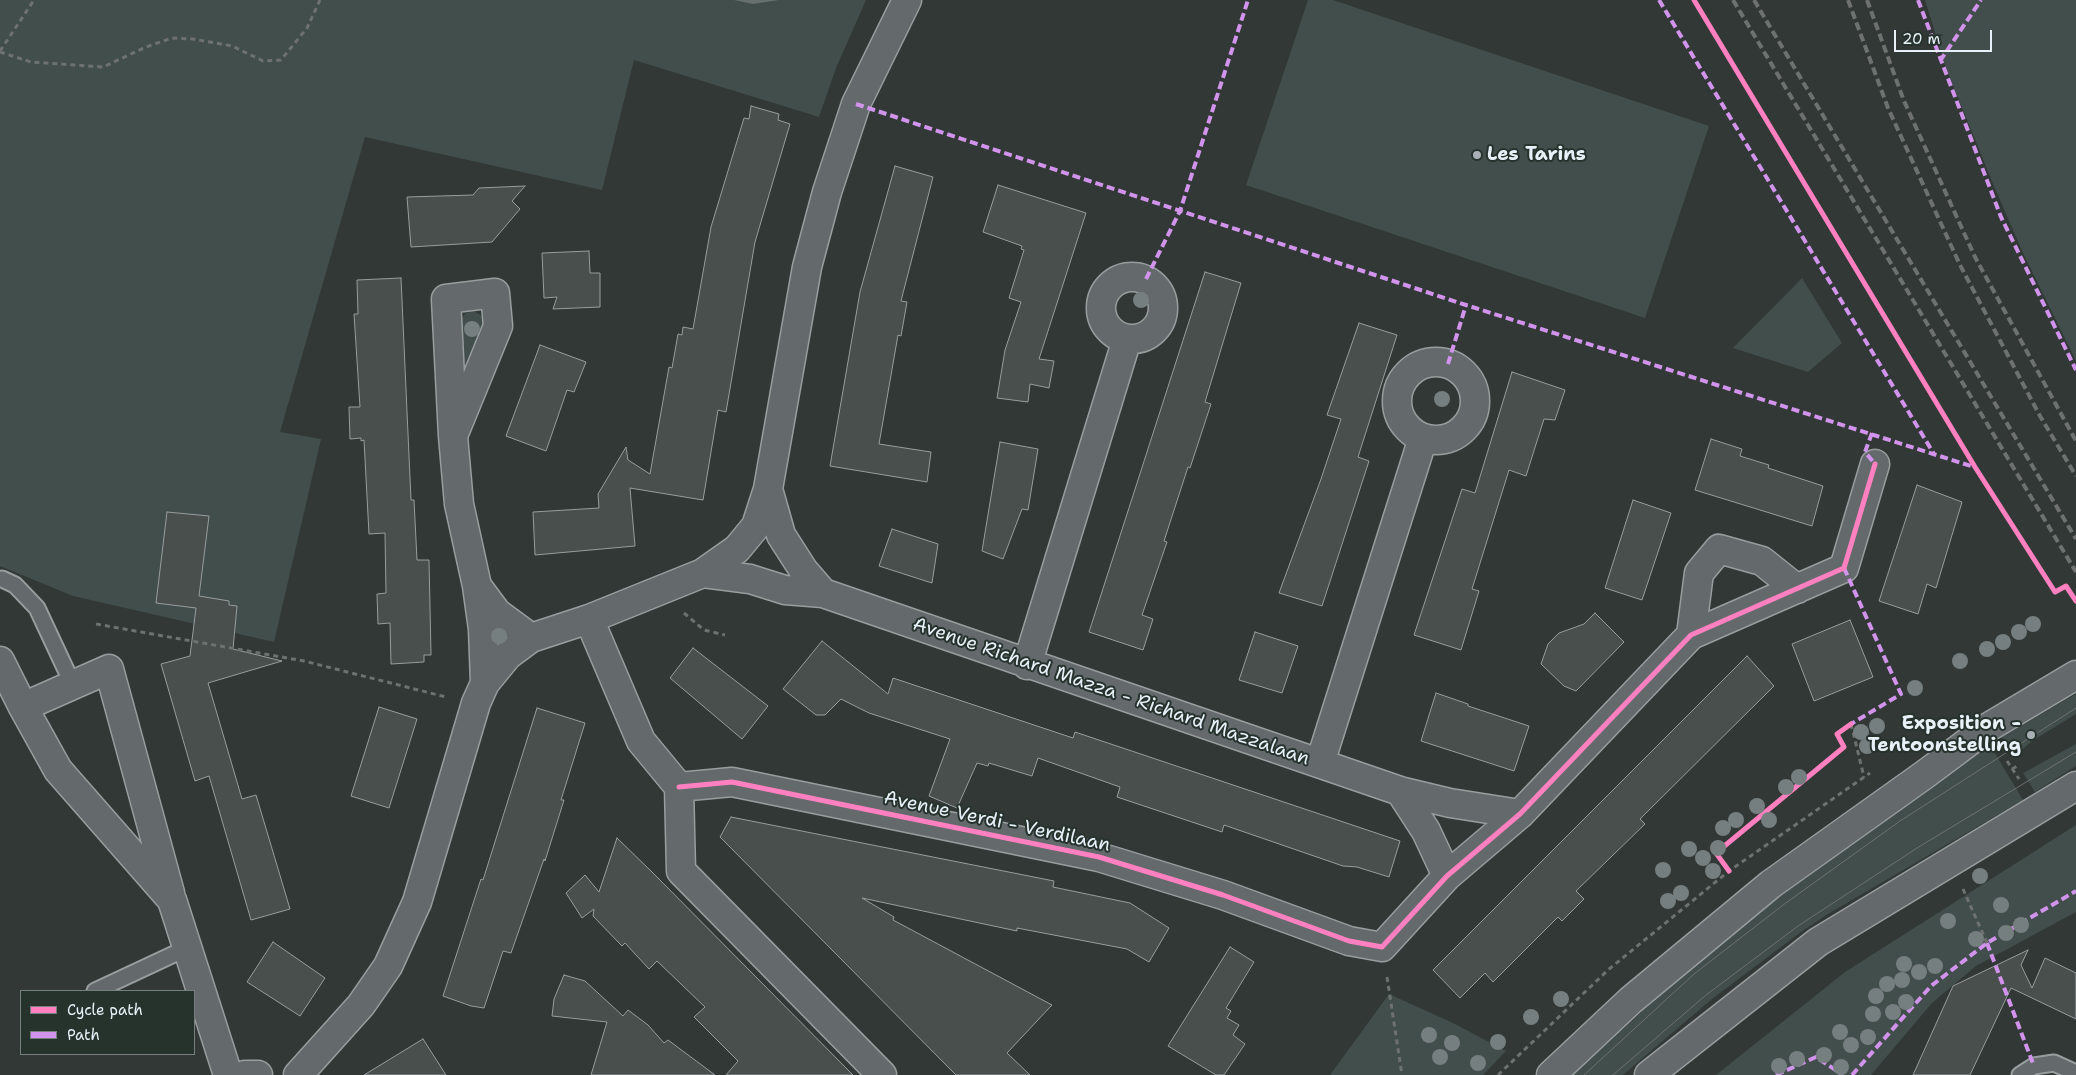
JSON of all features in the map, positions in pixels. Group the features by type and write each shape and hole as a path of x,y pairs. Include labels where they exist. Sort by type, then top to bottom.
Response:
{"street":[{"path":"481,693 508,655 531,638 589,619 703,573 737,549 756,526 768,489 807,267 827,192 856,104 907,0"},
{"path":"1027,664 1127,339"},
{"path":"298,1075 361,1005 388,966 417,902 481,693 483,629 477,586 459,504 453,436"},
{"path":"1320,763 1423,438"},
{"path":"1382,947 1447,876 1520,814 1691,635 1844,568 1874,464"},
{"path":"768,489 781,535 804,571 823,593"},
{"path":"1691,635 1699,573 1719,549 1762,561 1797,589"},
{"name":"Avenue Richard Mazza - Richard Mazzalaan","path":"703,573 750,579 785,590 823,593 1400,791 1450,803 1520,814"},
{"path":"477,586 497,613 531,638"},
{"path":"589,619 641,741 679,786 681,871 882,1075"},
{"path":"0,660 23,708 58,770 172,900"},
{"path":"23,708 109,670 172,900 228,1075"},
{"path":"1551,1075 1630,1000 1771,884 1987,728 2076,675"},
{"name":"Avenue Verdi - Verdilaan","path":"679,786 732,782 1099,857 1223,895 1349,941 1382,947"},
{"path":"1649,1075 1818,942 2076,786"},
{"path":"1400,791 1426,831 1447,876"},
{"path":"245,1075 258,1075"}],"lane":[{"path":"2,579 15,585 37,608 73,685"},
{"path":"98,990 187,948"},
{"path":"2020,1075 2034,1066 2054,1063 2076,1073"}],"path":[{"path":"34,0 0,52 31,62 103,67 146,47 172,38 232,46 263,61 281,60 307,28 320,0"},
{"path":"678,607 704,630 724,635"},
{"path":"96,624 481,693"},
{"path":"1844,729 1851,724 1864,777"},
{"path":"2007,761 2019,779"},
{"path":"2012,769 2019,765"},
{"path":"1725,865 1729,871"},
{"path":"1962,886 1987,943"},
{"path":"1382,947 1402,1075"}],"shaded area":[{"path":"0,0 866,0 836,68 819,117 634,60 602,190 365,137 280,432 321,439 274,642 73,596 0,566"},
{"path":"734,0 779,0 753,4"},
{"name":"Les Tarins","path":"1308,0 1333,0 1709,126 1645,318 1246,185"},
{"path":"1925,0 2076,0 2076,361 2023,253 1993,184 1946,68"},
{"path":"1802,278 1842,343 1808,372 1733,348"},
{"path":"474,311 482,316 485,325 465,371 463,369 459,320 466,313"},
{"path":"2076,694 2076,714 2032,741 2014,757 2002,737"},
{"path":"2076,744 2076,766 2035,792 2023,773"},
{"path":"1990,745 2023,800 1828,914 1801,932 1712,999 1623,1075 1573,1075 1660,995 1770,903 1809,873"},
{"path":"2076,825 2076,912 1976,966 1932,1003 1871,1075 1716,1075 1845,972"},
{"path":"1389,994 1453,1023 1506,1051 1483,1075 1330,1075"}],"building":[{"path":"751,106 779,114 778,120 790,124 755,242 726,412 718,410 703,500 630,488 635,546 535,555 533,512 599,508 598,494 626,447 628,460 650,474 669,367 672,368 678,334 682,335 683,327 693,329 711,227 744,118 749,119"},
{"path":"895,166 933,177 901,301 907,302 901,336 898,335 879,444 931,452 927,482 830,466 860,292"},
{"path":"998,185 1086,213 1039,359 1054,361 1049,388 1030,384 1028,402 997,398 1005,350 1021,302 1009,298 1024,250 1021,249 1022,246 983,232"},
{"path":"525,186 512,201 520,209 492,242 411,247 407,197 473,195 479,188"},
{"path":"589,251 590,273 600,273 600,307 553,309 557,297 544,298 542,253"},
{"path":"1205,272 1241,283 1205,402 1211,404 1190,468 1188,467 1164,541 1167,542 1142,615 1153,619 1143,650 1089,632"},
{"path":"401,278 411,500 414,500 417,560 429,560 431,655 424,655 424,662 391,664 390,623 378,624 377,594 386,593 385,533 369,534 364,440 361,441 361,438 350,439 349,407 360,407 354,314 358,314 357,280"},
{"path":"1359,323 1397,335 1358,457 1369,461 1322,606 1279,593 1341,419 1327,415"},
{"path":"540,345 586,362 574,392 567,390 546,451 506,436"},
{"path":"1512,372 1565,390 1555,420 1544,419 1526,476 1509,470 1472,589 1479,591 1461,650 1414,635 1462,489 1475,493"},
{"path":"1711,439 1742,449 1740,456 1769,465 1768,468 1823,486 1812,526 1695,490"},
{"path":"1000,442 1038,449 1028,510 1022,509 1003,559 982,551"},
{"path":"1917,485 1962,502 1936,588 1927,584 1918,614 1879,601"},
{"path":"1633,500 1671,513 1642,600 1605,588"},
{"path":"167,512 209,516 199,596 229,601 229,605 237,606 233,649 282,661 208,683 242,799 256,795 290,909 251,920 209,776 195,781 161,664 190,656 196,608 156,603"},
{"path":"892,529 938,544 932,583 879,566"},
{"path":"1595,613 1624,642 1576,691 1564,686 1541,664 1548,644 1559,633 1584,624"},
{"path":"1850,620 1873,677 1814,701 1792,644"},
{"path":"1255,632 1298,646 1282,693 1239,680"},
{"path":"822,641 888,694 893,678 1073,738 1075,732 1400,841 1389,877 1357,867 1343,866 1224,825 1222,832 1117,797 1120,787 1038,758 1032,776 989,763 988,766 977,763 957,808 929,796 950,739 869,713 841,699 825,715 816,715 783,689"},
{"path":"693,648 768,706 742,739 670,678"},
{"path":"1747,656 1774,686 1640,819 1645,824 1576,891 1584,899 1562,921 1558,917 1493,982 1485,973 1460,998 1433,970"},
{"path":"1436,693 1468,704 1468,706 1529,726 1514,771 1421,741"},
{"path":"379,707 417,719 389,808 351,796"},
{"path":"537,708 585,723 561,800 564,800 545,861 544,859 511,953 503,951 484,1008 471,1006 443,996 481,879 483,880"},
{"path":"731,817 1054,881 1053,887 1130,903 1169,928 1149,962 1127,949 1017,928 1017,931 862,898 894,917 893,920 1052,1005 1007,1053 1030,1075 956,1075 720,837"},
{"path":"617,838 853,1075 726,1075 738,1061 694,1017 705,1007 657,961 649,969 625,943 622,946 593,916 594,909 582,918 566,893 585,875 599,892"},
{"path":"273,942 325,978 300,1016 247,982"},
{"path":"1230,947 1254,962 1226,1008 1231,1011 1227,1018 1239,1025 1233,1035 1245,1044 1224,1075 1216,1075 1168,1046"},
{"path":"2028,950 2021,965 2032,988 2045,958 2076,973 2076,1019 2011,988 1970,1075 1913,1075 1953,986"},
{"path":"564,975 585,981 623,1016 628,1010 648,1025 664,1043 668,1040 715,1075 591,1075 607,1022 552,1016 554,999"},
{"path":"423,1039 446,1075 364,1075"}],"tram line":[{"path":"1584,1075 1694,974 1783,905 1900,821 2076,708"},
{"path":"1613,1075 1706,995 1798,926 1917,848 2076,752"}],"railway":[{"path":"1733,0 2076,572"},
{"path":"1754,0 2076,539"},
{"path":"1848,0 1888,108 1960,265 2040,416 2076,476"},
{"path":"1867,0 1904,101 1975,257 2076,441"}],"marked path":[{"path":"1146,279 1180,211 1248,0"},
{"path":"1659,0 1934,454"},
{"path":"1918,0 2001,217 2076,370"},
{"path":"1940,61 1981,0"},
{"path":"856,104 1466,305 1974,467"},
{"path":"1448,364 1466,305"},
{"path":"1872,433 1865,452 1875,464"},
{"path":"1844,568 1901,694 1851,724"},
{"path":"1852,1075 1931,986 1987,943 2076,891"},
{"path":"1987,943 2034,1066"},
{"path":"1776,1075 1816,1057 1843,1075"}],"cycle path":[{"path":"1694,0 1975,467 2055,592 2066,586 2076,601"},
{"path":"679,787 732,782 1099,857 1223,895 1349,941 1382,947 1447,876 1520,814 1691,635 1844,568 1875,464"},
{"path":"1729,871 1716,853 1844,747 1837,734 1851,724"}],"place":[{"name":"Les Tarins","path":"1477,155"},
{"name":"Exposition - Tentoonstelling","path":"2031,735"}]}
